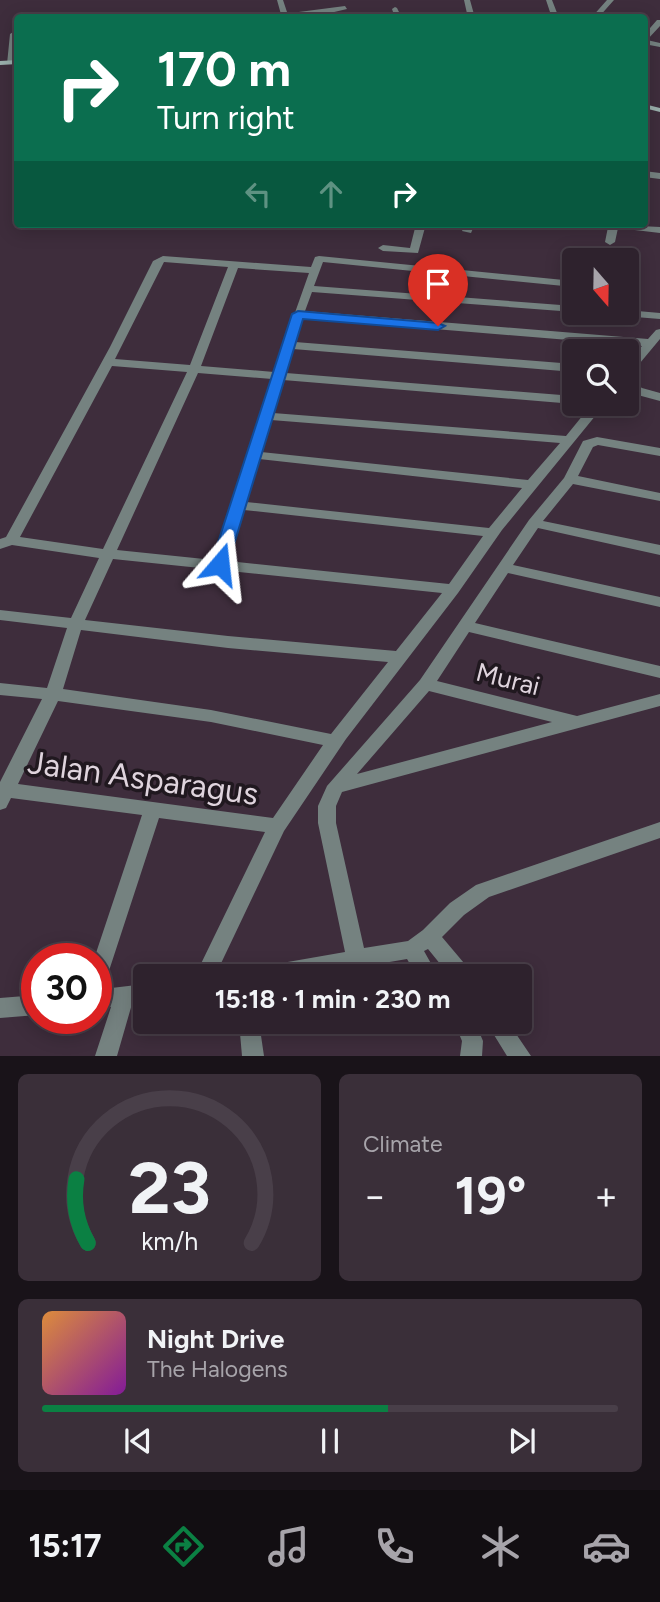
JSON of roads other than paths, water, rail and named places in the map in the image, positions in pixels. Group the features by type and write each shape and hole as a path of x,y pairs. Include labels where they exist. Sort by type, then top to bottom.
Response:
{"main road":[{"path":"0,63 14,62"}],"street":[{"path":"598,14 611,0"},
{"path":"295,13 326,14 345,8"},
{"path":"395,9 397,14"},
{"path":"648,36 660,22"},
{"path":"14,34 14,62"},
{"path":"383,248 414,251 420,228"},
{"path":"610,242 613,228"},
{"path":"220,564 298,314 310,289 318,260 324,258 562,283"},
{"path":"315,270 159,260 106,362 5,542 453,589"},
{"path":"2,794 53,694 76,623 195,367 234,264"},
{"path":"310,289 562,309"},
{"path":"298,314 651,343"},
{"path":"639,314 660,316"},
{"path":"639,357 660,332"},
{"path":"289,345 562,367"},
{"path":"106,362 195,367 562,399"},
{"path":"639,391 660,397"},
{"path":"266,416 567,440"},
{"path":"211,964 277,826 336,742 493,533 588,416"},
{"path":"357,960 327,823 327,806 336,786 426,684 534,523 570,479 590,442 660,452"},
{"path":"254,455 533,485"},
{"path":"570,479 660,498"},
{"path":"238,505 493,533"},
{"path":"534,523 660,550"},
{"path":"505,569 660,602"},
{"path":"0,615 228,642 401,657"},
{"path":"464,626 660,672"},
{"name":"Murai","path":"426,684 578,722"},
{"path":"0,690 53,694 272,726 336,742"},
{"path":"336,786 660,700"},
{"name":"Jalan Asparagus","path":"2,794 153,809 277,826"},
{"path":"109,943 153,809"},
{"path":"332,964 412,949 430,936 457,909 483,891 660,830"},
{"path":"430,936 452,964"},
{"path":"412,949 421,964"},
{"path":"112,998 133,996"},
{"path":"106,1056 124,998"},
{"path":"0,1008 21,1006"},
{"path":"250,1034 253,1056"},
{"path":"470,1034 474,1041 471,1056"},
{"path":"504,1034 520,1056"}]}
